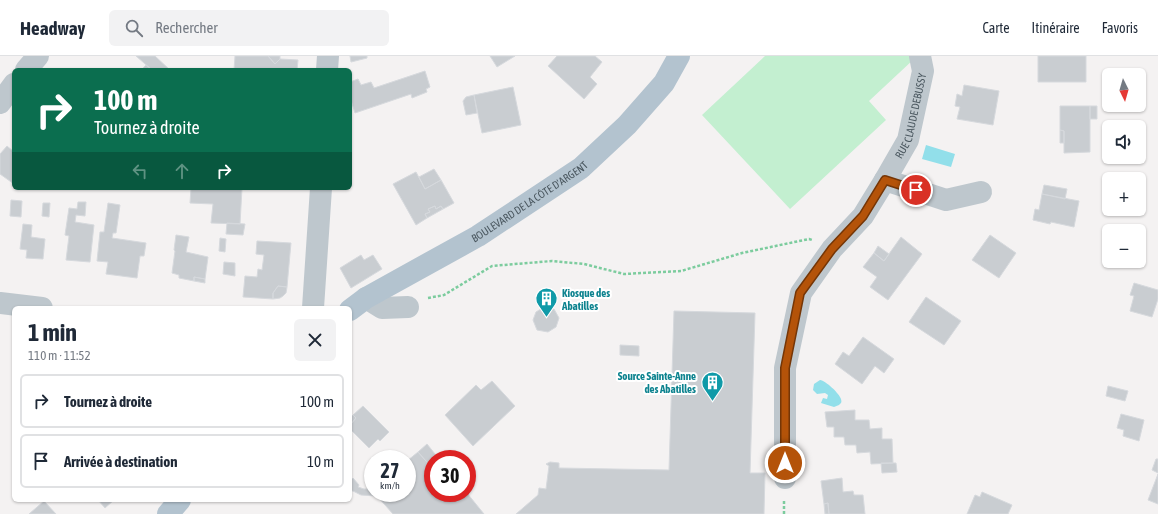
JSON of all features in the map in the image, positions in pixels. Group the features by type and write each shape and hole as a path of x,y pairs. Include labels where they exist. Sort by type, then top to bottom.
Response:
{"main road":[{"name":"BOULEVARD DE LA CÔTE D'ARGENT","path":"358,304 478,236 581,168 627,125 664,83 679,56"},
{"path":"168,514 178,502"}],"street":[{"path":"28,68 38,56"},
{"path":"327,68 328,56"},
{"name":"RUE CLAUDE DEBUSSY","path":"785,478 785,368 800,293 832,249 863,216 908,140 923,71 920,56"},
{"path":"0,103 12,87"},
{"path":"885,180 946,200 981,192"},
{"path":"313,306 321,190"},
{"path":"0,303 25,306"},
{"path":"358,304 382,308 414,303"}],"path":[{"path":"414,303 444,295 492,266 552,261 584,264 624,274 681,271 742,253 809,239 827,242 832,249"}],"green space":[{"path":"765,56 912,56 914,59 869,101 886,120 790,209 702,115"}],"water":[{"path":"926,145 955,154 951,167 922,159"},
{"path":"820,380 829,385 838,394 841,400 839,405 834,407 821,403 823,398 827,399 828,395 825,393 817,394 813,390 814,384"}],"building":[{"path":"136,56 155,56 168,68 150,68"},
{"path":"235,56 268,56 275,64 280,59 298,60 297,68 234,68"},
{"path":"268,56 280,56 280,59 275,64"},
{"path":"350,56 367,56 367,58 351,62"},
{"path":"490,56 515,56 497,67"},
{"path":"557,56 595,56 602,62 590,77 597,84 584,99 548,66"},
{"path":"1038,56 1086,56 1086,82 1038,82"},
{"path":"425,71 430,87 426,89 427,92 412,98 411,94 355,113 352,103 352,81 358,79 361,85 371,82 374,88"},
{"path":"964,85 999,91 993,125 957,119 960,107 955,106 957,94 962,96"},
{"path":"513,87 521,125 482,133 474,95"},
{"path":"474,95 477,113 466,115 463,101 466,97"},
{"path":"1060,106 1090,106 1090,152 1064,153 1064,131 1060,130"},
{"path":"1090,106 1097,106 1097,119 1090,119"},
{"path":"1060,130 1064,131 1064,143 1060,143"},
{"path":"7,146 12,150 12,183 0,174 0,154"},
{"path":"434,169 441,180 425,189 419,177"},
{"path":"416,172 425,189 441,180 454,203 443,209 441,206 436,209 435,206 428,209 430,212 425,214 427,218 416,225 393,184"},
{"path":"1044,185 1067,189 1065,199 1042,194"},
{"path":"191,190 242,190 240,224 211,223 213,204 190,203"},
{"path":"1042,194 1079,201 1074,227 1033,220 1035,209 1039,210"},
{"path":"11,200 22,201 21,217 10,216"},
{"path":"78,202 86,202 85,216 76,215 75,222 94,225 90,262 66,260 69,236 65,235 69,208 77,209"},
{"path":"43,203 50,203 49,217 42,216"},
{"path":"108,203 120,205 116,233 113,233 112,238 146,243 144,256 140,256 137,278 106,274 108,262 97,261 100,232 104,232"},
{"path":"435,206 436,209 441,206 443,209 427,218 425,214 430,212 428,209"},
{"path":"227,223 245,224 243,235 226,234"},
{"path":"23,224 32,225 31,237 45,239 43,259 26,258 27,250 20,249"},
{"path":"176,235 189,237 186,252 208,257 205,279 194,277 194,281 179,278 179,275 172,273"},
{"path":"990,235 1016,253 999,278 972,260"},
{"path":"901,237 922,254 888,300 870,287 877,277 863,267 874,253 884,261"},
{"path":"220,238 226,239 225,252 219,251"},
{"path":"257,241 291,243 287,287 278,286 273,293 273,299 243,297 245,276 257,277 258,269 262,270 264,255 256,254"},
{"path":"878,246 889,254 884,261 874,253"},
{"path":"361,255 364,260 373,255 382,269 351,288 340,268"},
{"path":"224,262 235,263 235,276 223,274"},
{"path":"194,277 205,279 205,283 194,281"},
{"path":"1134,283 1158,290 1158,299 1152,317 1130,311 1134,296 1130,295"},
{"path":"278,286 287,287 286,293 280,298 273,299 273,293"},
{"path":"926,297 961,321 944,345 909,322"},
{"name":"Kiosque des Abatilles","path":"544,307 554,309 559,318 556,327 548,332 537,330 533,320 536,312"},
{"name":"Source Sainte-Anne des Abatilles","path":"674,311 755,313 750,473 765,473 764,514 516,514 538,495 539,488 546,489 549,466 546,464 550,462 559,463 559,468 669,470"},
{"path":"863,337 894,359 884,373 875,366 862,384 835,364 843,352 849,356"},
{"path":"620,345 639,346 639,356 620,355"},
{"path":"492,381 515,406 473,446 445,415 476,385 481,390"},
{"path":"1108,386 1128,391 1125,401 1106,396"},
{"path":"363,406 389,432 380,441 378,439 369,448 352,431 352,423 356,418 353,415"},
{"path":"855,410 855,420 869,420 870,429 882,428 882,439 892,439 893,463 871,464 870,452 857,453 856,445 845,445 844,437 834,437 834,427 827,427 825,412"},
{"path":"1121,414 1144,420 1139,441 1123,436 1124,430 1117,428"},
{"path":"353,415 356,418 352,423"},
{"path":"427,444 432,450 424,450 424,459 418,452"},
{"path":"418,452 424,459 424,502 474,502 484,514 393,514 382,502 416,502 416,454"},
{"path":"1156,459 1158,459 1158,473 1152,470"},
{"path":"881,463 896,463 897,472 882,473"},
{"path":"1158,474 1158,504 1148,500"},
{"path":"353,478 359,485 358,487 364,489 364,495 352,491"},
{"path":"842,478 843,492 853,491 854,495 863,495 865,514 829,514 828,503 824,504 821,481"},
{"path":"982,492 1012,505 1008,514 967,514 975,495 980,497"},
{"path":"43,502 45,502 56,514 29,514"},
{"path":"100,502 112,502 105,508"},
{"path":"828,503 829,514 825,514 824,504"}],"place":[{"name":"Kiosque des Abatilles","path":"546,318"},
{"name":"Source Sainte-Anne des Abatilles","path":"712,402"}],"route":[{"path":"785,463 785,368 800,293 832,249 863,216 885,180 916,190"}]}
